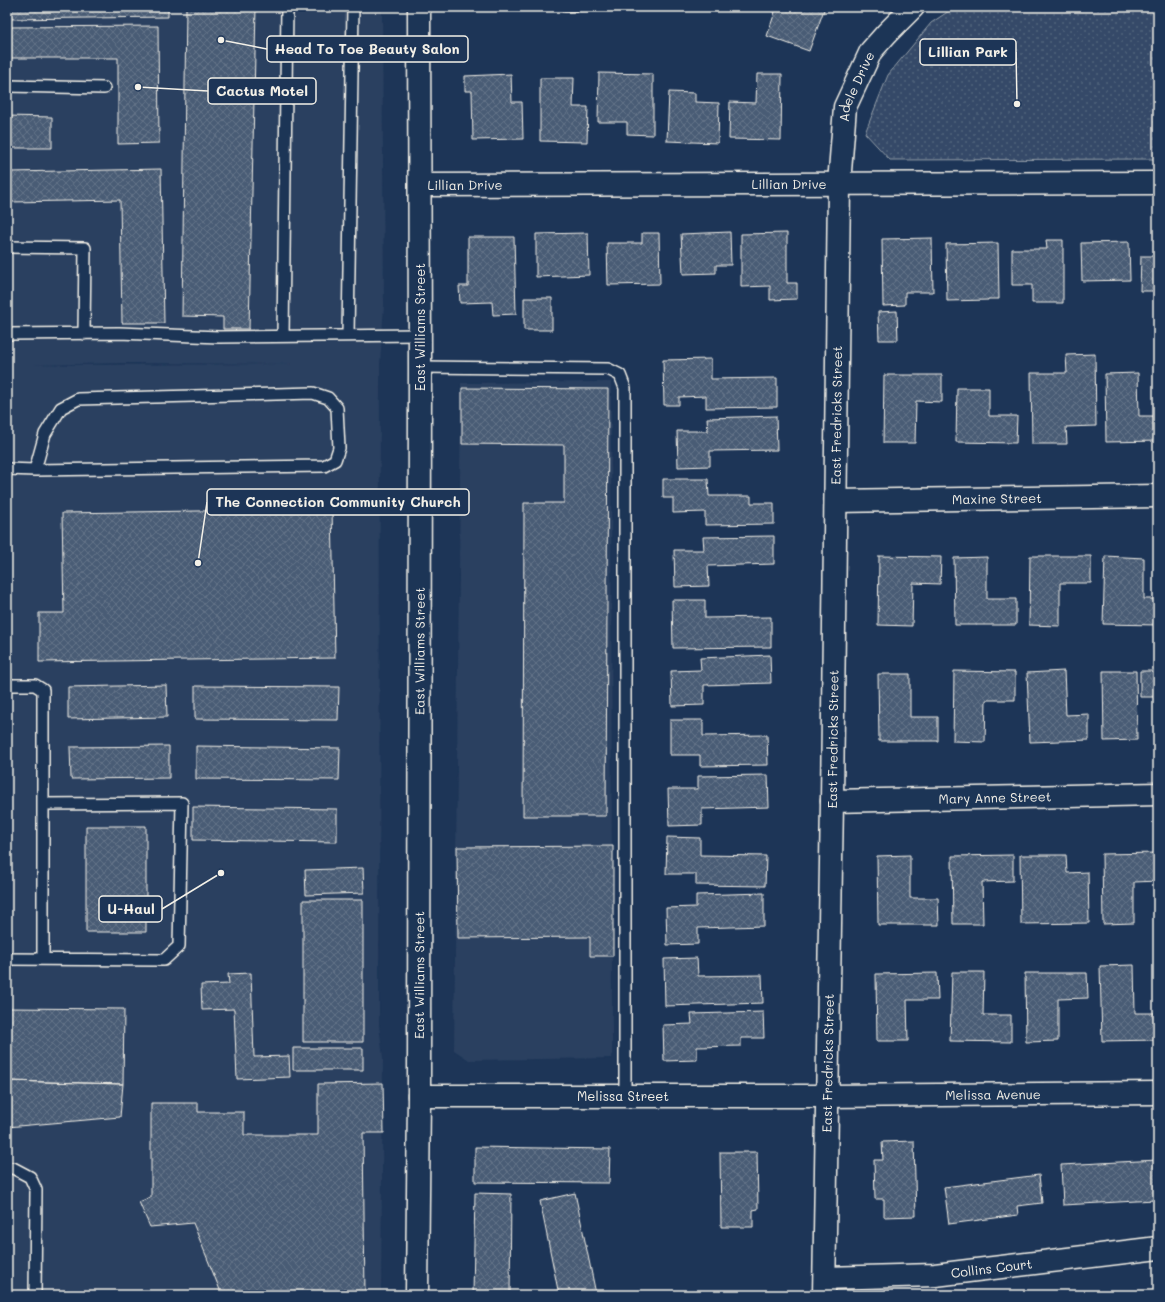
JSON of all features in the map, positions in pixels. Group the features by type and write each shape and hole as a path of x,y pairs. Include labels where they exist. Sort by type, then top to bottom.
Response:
{"street":[{"name":"East Williams Street","path":"417,1295 419,1096 419,7"},
{"name":"Adele Drive","path":"839,184 846,107 871,51 913,7"},
{"name":"Lillian Drive","path":"420,185 1158,182"},
{"name":"East Fredricks Street","path":"825,1287 839,184"},
{"name":"Maxine Street","path":"836,501 1158,496"},
{"name":"Mary Anne Street","path":"832,801 1158,794"},
{"name":"Melissa Avenue","path":"827,1096 1158,1093"},
{"name":"Melissa Street","path":"419,1096 827,1096"},
{"name":"Collins Court","path":"825,1287 1158,1248"}],"lane":[{"path":"283,336 287,7"},
{"path":"348,335 353,7"},
{"path":"7,86 104,88"},
{"path":"7,247 85,248 84,334"},
{"path":"7,334 119,333 219,337 420,335"},
{"path":"420,367 608,369 620,375 625,388 625,1096"},
{"path":"7,469 35,470 324,466 335,460 339,448 337,408 328,398 313,393 78,399 61,408 46,434 35,470"},
{"path":"7,685 36,685 43,690 43,959"},
{"path":"7,959 164,960 178,946 182,803 44,804"},
{"path":"7,1168 13,1168 30,1177 36,1190 35,1295"}],"shaded area":[{"path":"7,7 382,7 384,305 380,364 379,1025 383,1058 381,1295 7,1295","holes":["122,363 299,364 32,365"]},
{"path":"955,7 1158,7 1158,159 890,160 865,133 888,75 931,23"},
{"path":"611,382 612,1058 469,1060 454,1050 461,383"}],"building":[{"path":"7,7 168,7 168,17 7,19"},
{"path":"186,7 256,7 249,329 223,329 223,317 182,316"},
{"path":"562,7 589,7 589,11 562,12"},
{"path":"768,7 825,7 809,51 767,36 775,12 767,9"},
{"path":"158,26 159,143 118,144 118,58 7,58 7,27"},
{"path":"599,73 653,74 653,135 627,134 627,122 598,122"},
{"path":"511,74 512,102 522,102 523,139 473,140 472,91 465,91 465,76"},
{"path":"757,74 782,74 781,140 729,139 730,102 756,103"},
{"path":"540,78 574,78 573,107 588,107 587,142 540,141"},
{"path":"669,92 695,93 695,102 719,103 718,143 667,141"},
{"path":"7,116 52,117 52,148 7,148"},
{"path":"161,169 164,323 122,323 120,200 11,202 11,172"},
{"path":"730,232 731,265 716,265 716,273 683,274 681,234"},
{"path":"588,233 589,275 536,277 536,234"},
{"path":"642,233 659,233 660,284 608,285 607,243 642,243"},
{"path":"787,233 787,283 797,283 797,299 770,300 770,286 741,287 741,234"},
{"path":"468,237 514,237 516,314 493,315 492,302 460,303 459,286 468,286"},
{"path":"932,238 933,292 905,292 905,305 883,306 882,239"},
{"path":"1046,240 1063,240 1063,303 1032,303 1032,285 1012,285 1012,249 1047,249"},
{"path":"1156,241 1158,241 1158,291 1140,291 1141,256 1155,256"},
{"path":"1129,242 1130,280 1082,281 1081,243"},
{"path":"998,243 999,299 947,301 946,244"},
{"path":"524,298 552,298 552,330 524,330"},
{"path":"897,311 898,340 879,340 878,312"},
{"path":"1095,354 1096,426 1066,427 1067,444 1032,444 1031,373 1067,373 1066,355"},
{"path":"711,359 711,379 777,378 777,407 706,408 706,396 679,397 679,405 664,405 663,360"},
{"path":"1138,373 1139,416 1158,416 1158,441 1106,442 1105,374"},
{"path":"884,375 942,375 942,402 916,401 915,443 883,443"},
{"path":"462,388 608,389 606,816 523,816 524,503 564,503 564,445 462,444"},
{"path":"957,388 989,388 989,416 1017,416 1016,443 956,442"},
{"path":"776,416 777,450 710,451 710,466 678,467 677,431 708,431 707,418"},
{"path":"663,479 708,479 709,496 751,496 751,503 774,503 774,524 705,525 705,512 673,513 673,498 663,498"},
{"path":"332,509 335,658 39,662 39,613 64,613 62,513"},
{"path":"774,536 774,564 708,566 709,586 675,587 674,550 704,550 703,537"},
{"path":"879,556 941,557 940,584 913,583 912,626 878,625"},
{"path":"1030,556 1091,556 1091,583 1060,583 1060,626 1029,625"},
{"path":"1105,556 1144,558 1144,599 1158,599 1158,625 1103,624"},
{"path":"987,557 987,599 1016,599 1016,625 955,625 954,558"},
{"path":"672,600 705,600 705,618 771,617 771,647 673,648"},
{"path":"770,655 771,683 704,685 704,705 672,706 671,671 701,670 700,658"},
{"path":"954,671 1015,672 1015,700 986,700 985,742 953,741"},
{"path":"1064,671 1066,715 1089,714 1089,740 1030,742 1027,673"},
{"path":"1103,671 1136,671 1137,740 1104,741"},
{"path":"1140,671 1158,671 1158,697 1140,697"},
{"path":"878,674 910,674 910,717 938,717 938,741 879,741"},
{"path":"166,685 167,717 68,719 68,687"},
{"path":"195,686 339,687 338,720 195,719"},
{"path":"670,720 703,720 703,736 767,735 768,765 700,766 700,755 670,755"},
{"path":"169,746 169,778 71,779 70,747"},
{"path":"196,746 340,748 339,780 196,779"},
{"path":"768,775 769,807 702,809 702,825 669,826 668,789 698,789 698,776"},
{"path":"193,807 337,809 337,842 193,840"},
{"path":"86,826 146,826 146,932 86,932"},
{"path":"667,837 700,838 700,855 766,856 765,886 696,885 696,874 666,874"},
{"path":"613,846 613,956 590,956 590,937 458,938 457,847"},
{"path":"1158,853 1158,881 1134,882 1134,923 1103,924 1102,854"},
{"path":"910,855 910,898 938,898 939,925 878,925 877,856"},
{"path":"1013,855 1013,881 982,882 983,924 953,924 952,856"},
{"path":"1020,855 1066,855 1067,873 1088,872 1089,923 1021,924"},
{"path":"363,868 364,893 306,895 305,870"},
{"path":"764,893 764,926 698,928 698,944 667,945 666,908 696,907 696,895"},
{"path":"303,900 363,900 363,1042 303,1042"},
{"path":"697,958 698,976 762,975 763,1003 665,1006 664,959"},
{"path":"1134,965 1135,1013 1158,1013 1158,1040 1102,1041 1100,966"},
{"path":"952,972 984,972 983,1015 1011,1015 1011,1042 950,1041"},
{"path":"251,973 254,1057 289,1056 290,1077 237,1079 234,1009 202,1010 201,985 229,984 228,974"},
{"path":"937,973 938,1000 907,1000 908,1041 877,1041 876,974"},
{"path":"1025,973 1087,973 1088,998 1058,999 1058,1041 1026,1042"},
{"path":"7,1008 124,1009 123,1084 7,1081"},
{"path":"763,1012 764,1038 741,1038 741,1046 697,1047 697,1060 664,1061 663,1025 692,1024 691,1014"},
{"path":"293,1048 363,1048 363,1070 293,1070"},
{"path":"7,1081 123,1084 120,1117 7,1127"},
{"path":"383,1083 384,1133 363,1133 365,1295 222,1295 193,1223 150,1227 139,1202 151,1197 151,1103 198,1103 198,1112 244,1112 244,1135 318,1135 318,1084"},
{"path":"914,1141 916,1216 884,1217 884,1199 875,1199 874,1160 883,1160 882,1142"},
{"path":"475,1147 610,1149 609,1183 475,1182"},
{"path":"720,1152 757,1152 758,1209 753,1210 753,1227 721,1227"},
{"path":"1158,1160 1158,1192 1155,1192 1155,1200 1063,1205 1061,1165"},
{"path":"1039,1175 1042,1203 1017,1206 1018,1215 949,1224 944,1187"},
{"path":"475,1193 511,1194 510,1295 473,1295"},
{"path":"575,1193 596,1294 559,1295 540,1201"}],"place":[{"name":"Head To Toe Beauty Salon","path":"221,40"},
{"name":"Cactus Motel","path":"138,87"},
{"name":"Lillian Park","path":"1017,104"},
{"name":"The Connection Community Church","path":"198,563"},
{"name":"U-Haul","path":"221,873"}]}
